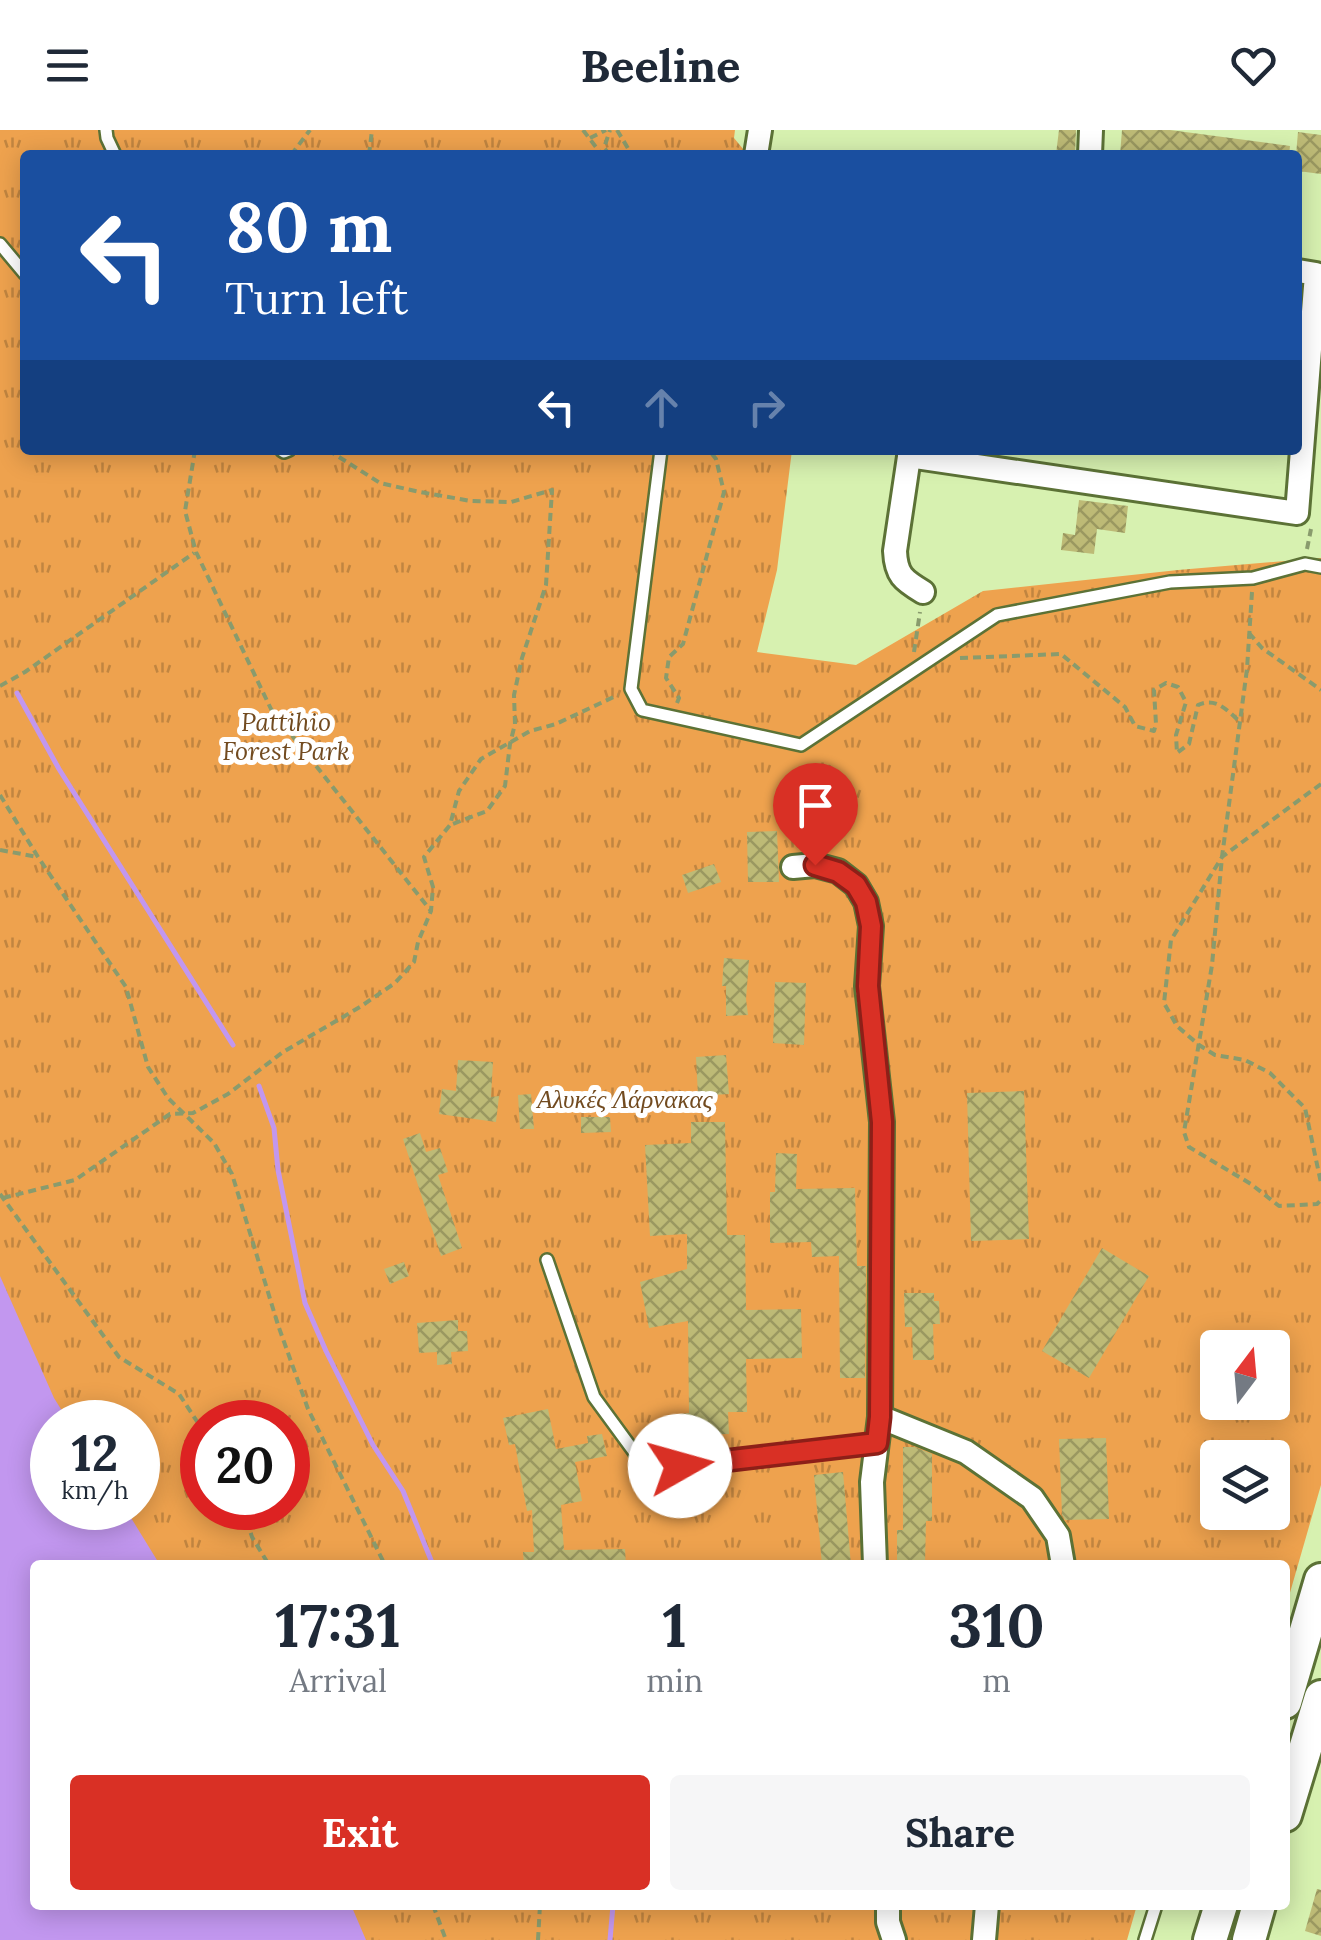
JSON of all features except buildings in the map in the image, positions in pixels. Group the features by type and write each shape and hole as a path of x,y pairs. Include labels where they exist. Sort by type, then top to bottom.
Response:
{"main road":[{"path":"1290,1685 1321,1580"},
{"path":"1290,1789 1321,1697"},
{"path":"1210,1940 1219,1910"},
{"path":"1248,1940 1257,1910"}],"street":[{"path":"923,455 1298,513 1316,274 1302,272"},
{"path":"910,455 895,551 896,568 905,581 923,592"},
{"path":"792,867 815,865 847,878 866,902 871,926 868,986 882,1122 880,1417 872,1482 875,1560"},
{"path":"880,1417 966,1452 1032,1498 1058,1536 1062,1560"},
{"path":"888,1910 894,1940"},
{"path":"984,1940 987,1910"}],"lane":[{"path":"0,244 20,268"},
{"path":"660,455 631,689 642,710 801,746 997,614 1170,582 1253,578 1305,564 1321,567"},
{"path":"547,1260 594,1397 635,1453 645,1459 680,1466 877,1443"},
{"path":"1145,1940 1154,1910"}],"path":[{"path":"295,150 310,130"},
{"path":"583,130 598,150"},
{"path":"590,138 611,130 628,150"},
{"path":"195,455 185,512 196,552 271,709 431,910"},
{"path":"336,455 380,482 472,502 511,502 552,490 546,586 514,695 515,724 505,786 487,811 450,825"},
{"path":"671,716 679,698 666,678 669,656 683,644 724,492 712,455"},
{"path":"1298,513 1311,525 1305,564"},
{"path":"0,686 196,552"},
{"path":"1253,578 1212,965 1184,1132 1189,1148 1280,1206 1317,1204 1321,1200"},
{"path":"912,672 923,592"},
{"path":"1249,633 1262,648 1321,690"},
{"path":"930,660 1061,654 1125,707 1135,726 1154,732 1154,690 1166,683 1178,687 1186,702 1176,735 1177,754 1189,744 1198,706 1205,702 1219,704 1240,721"},
{"path":"183,1400 120,1357 1,1196 75,1180 170,1114 193,1112 228,1094 282,1052 395,983 414,962 431,910 433,887 424,857 450,825 459,792 480,759 530,731 556,724 631,689"},
{"path":"1321,784 1222,856 1171,940 1164,1002 1177,1026 1199,1045 1215,1055 1245,1060 1270,1073 1305,1108 1321,1183"},
{"path":"0,794 126,988 148,1067 168,1098 214,1143 232,1174 308,1408 383,1560"},
{"path":"0,850 38,857"},
{"path":"250,1530 266,1560"},
{"path":"435,1910 446,1940"},
{"path":"538,1940 540,1910"}],"green space":[{"name":"Αλυκές Λάρνακας","path":"0,130 735,130 734,138 744,150 20,150 20,455 791,455 777,570 757,652 856,665 983,591 1321,558 1321,1485 1290,1593 1290,1560 30,1560 30,1910 1136,1910 1127,1940 0,1940"}],"shaded area":[{"path":"0,1276 55,1400 30,1400 30,1530 139,1530 157,1560 30,1560 30,1910 353,1910 366,1940 0,1940"}],"waterway":[{"path":"17,693 59,769 233,1045"},
{"path":"259,1086 274,1128 278,1170 305,1303 373,1445 403,1491 431,1560"},
{"path":"610,1940 613,1910"}],"route":[{"path":"680,1466 877,1443 882,1122 868,986 871,926 866,902 856,885 838,872 815,865"}],"park label":[{"name":"Pattihio Forest Park","path":"286,736"}]}
